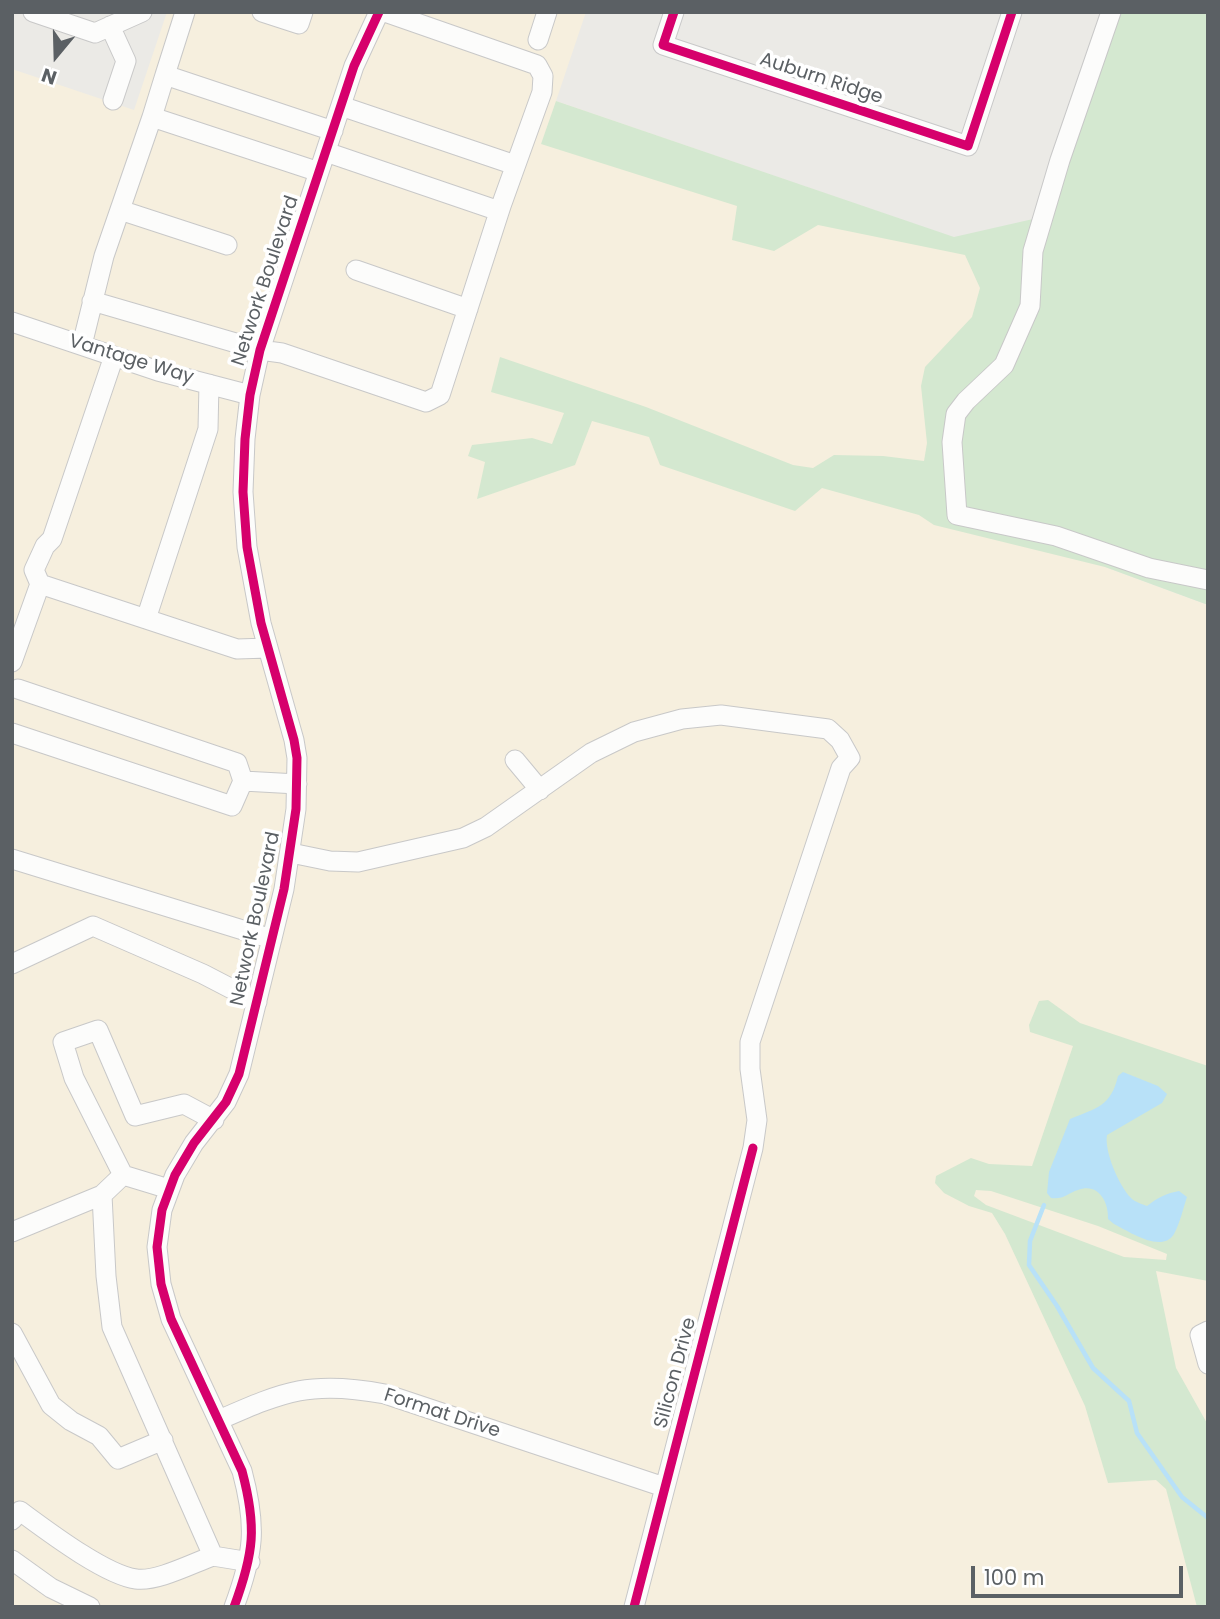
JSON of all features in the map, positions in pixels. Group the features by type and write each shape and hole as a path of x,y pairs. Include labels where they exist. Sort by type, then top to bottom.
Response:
{"street":[{"path":"33,12 95,33 142,12"},
{"path":"82,345 104,256 185,12"},
{"path":"262,12 299,24 303,12"},
{"name":"Network Boulevard","path":"234,1607 250,1562 253,1541 250,1501 242,1471 171,1319 161,1284 159,1228 169,1189 184,1158 226,1102 239,1074 291,853 297,784 294,740 251,574 243,492 250,395 260,350 354,66 379,12"},
{"path":"92,301 260,350 282,353 426,402 440,395 499,211 542,92 543,76 537,65 384,12"},
{"path":"538,40 547,12"},
{"name":"Auburn Ridge","path":"674,12 663,45 968,146 1012,12"},
{"path":"1111,12 1060,160 1033,251 1030,306 1004,366 966,401 956,414 952,442 957,515 1056,536 1149,568 1208,580"},
{"path":"110,26 126,61 113,100"},
{"path":"164,75 333,131"},
{"path":"341,106 515,165"},
{"path":"152,117 319,172"},
{"path":"326,152 499,211"},
{"path":"120,210 227,245"},
{"path":"356,270 468,309"},
{"name":"Vantage Way","path":"12,322 114,356 250,395"},
{"path":"12,662 40,584 34,570 45,546 52,539 114,356"},
{"path":"146,619 208,429 209,384"},
{"path":"40,584 237,649 268,648"},
{"path":"12,733 232,806 243,781 237,763 14,690"},
{"name":"Silicon Drive","path":"291,853 331,861 358,862 463,838 486,827 592,753 635,732 682,719 721,715 828,730 840,740 850,758 841,768 750,1042 750,1069 757,1120 753,1148 634,1607"},
{"path":"515,760 540,790"},
{"path":"243,781 297,784"},
{"path":"12,859 272,939"},
{"path":"12,964 93,926 203,974 257,1002"},
{"path":"169,1189 123,1175 74,1078 63,1042 98,1030 135,1116 184,1104 214,1120"},
{"path":"12,1232 102,1195 123,1175"},
{"path":"102,1195 106,1276 112,1327 213,1556"},
{"path":"1208,1331 1200,1335 1208,1364"},
{"path":"12,1332 51,1405 71,1421 99,1436 118,1460 163,1440"},
{"name":"Format Drive","path":"219,1420 279,1394 315,1387 350,1387 385,1394 664,1487"},
{"path":"15,1513 108,1568 136,1579 153,1578 213,1556 250,1562"},
{"path":"12,1560 60,1600 90,1607"}],"shaded area":[{"path":"167,12 586,12 556,101 1019,260 1105,567 1208,605 1208,1607 12,1607 12,69 134,110"}],"green space":[{"path":"1103,12 1208,12 1208,605 1105,567 934,525 919,515 822,488 795,511 660,465 649,437 592,421 575,465 477,499 485,462 468,456 472,445 532,438 552,444 564,413 491,392 500,357 646,407 793,465 813,468 834,455 883,456 924,461 927,443 921,386 925,367 972,317 980,288 965,255 818,225 774,251 732,240 737,206 541,144 556,101 954,237 1033,219"},
{"path":"1048,1000 1080,1023 1208,1066 1208,1281 1156,1271 1176,1368 1208,1425 1208,1607 1197,1607 1166,1489 1156,1480 1108,1483 1085,1406 1005,1234 992,1213 969,1206 944,1193 935,1183 936,1176 971,1158 989,1164 1032,1166 1073,1046 1030,1032 1029,1025 1039,1001","holes":["976,1190 991,1191 1098,1226 1167,1254 1166,1260 1124,1257 986,1205 974,1196"]}],"water":[{"path":"1123,1072 1158,1086 1167,1094 1162,1103 1107,1135 1110,1159 1117,1177 1126,1193 1133,1199 1147,1206 1162,1196 1179,1191 1187,1197 1174,1234 1169,1240 1162,1242 1136,1236 1114,1224 1108,1219 1107,1206 1097,1191 1085,1188 1059,1198 1051,1198 1047,1193 1049,1172 1070,1119 1102,1105"}],"waterway":[{"path":"1044,1205 1030,1241 1029,1265 1057,1306 1093,1368 1129,1401 1137,1433 1182,1497 1208,1518"}],"cycle path":[{"path":"234,1607 246,1571 251,1540 247,1491 242,1471 171,1319 161,1284 157,1247 162,1210 175,1175 194,1143 226,1102 239,1074 284,889 296,809 297,758 261,623 247,547 243,492 245,439 250,395 260,350 354,66 379,12"},
{"path":"674,12 663,45 968,146 1012,12"},
{"path":"634,1607 753,1148"}]}
